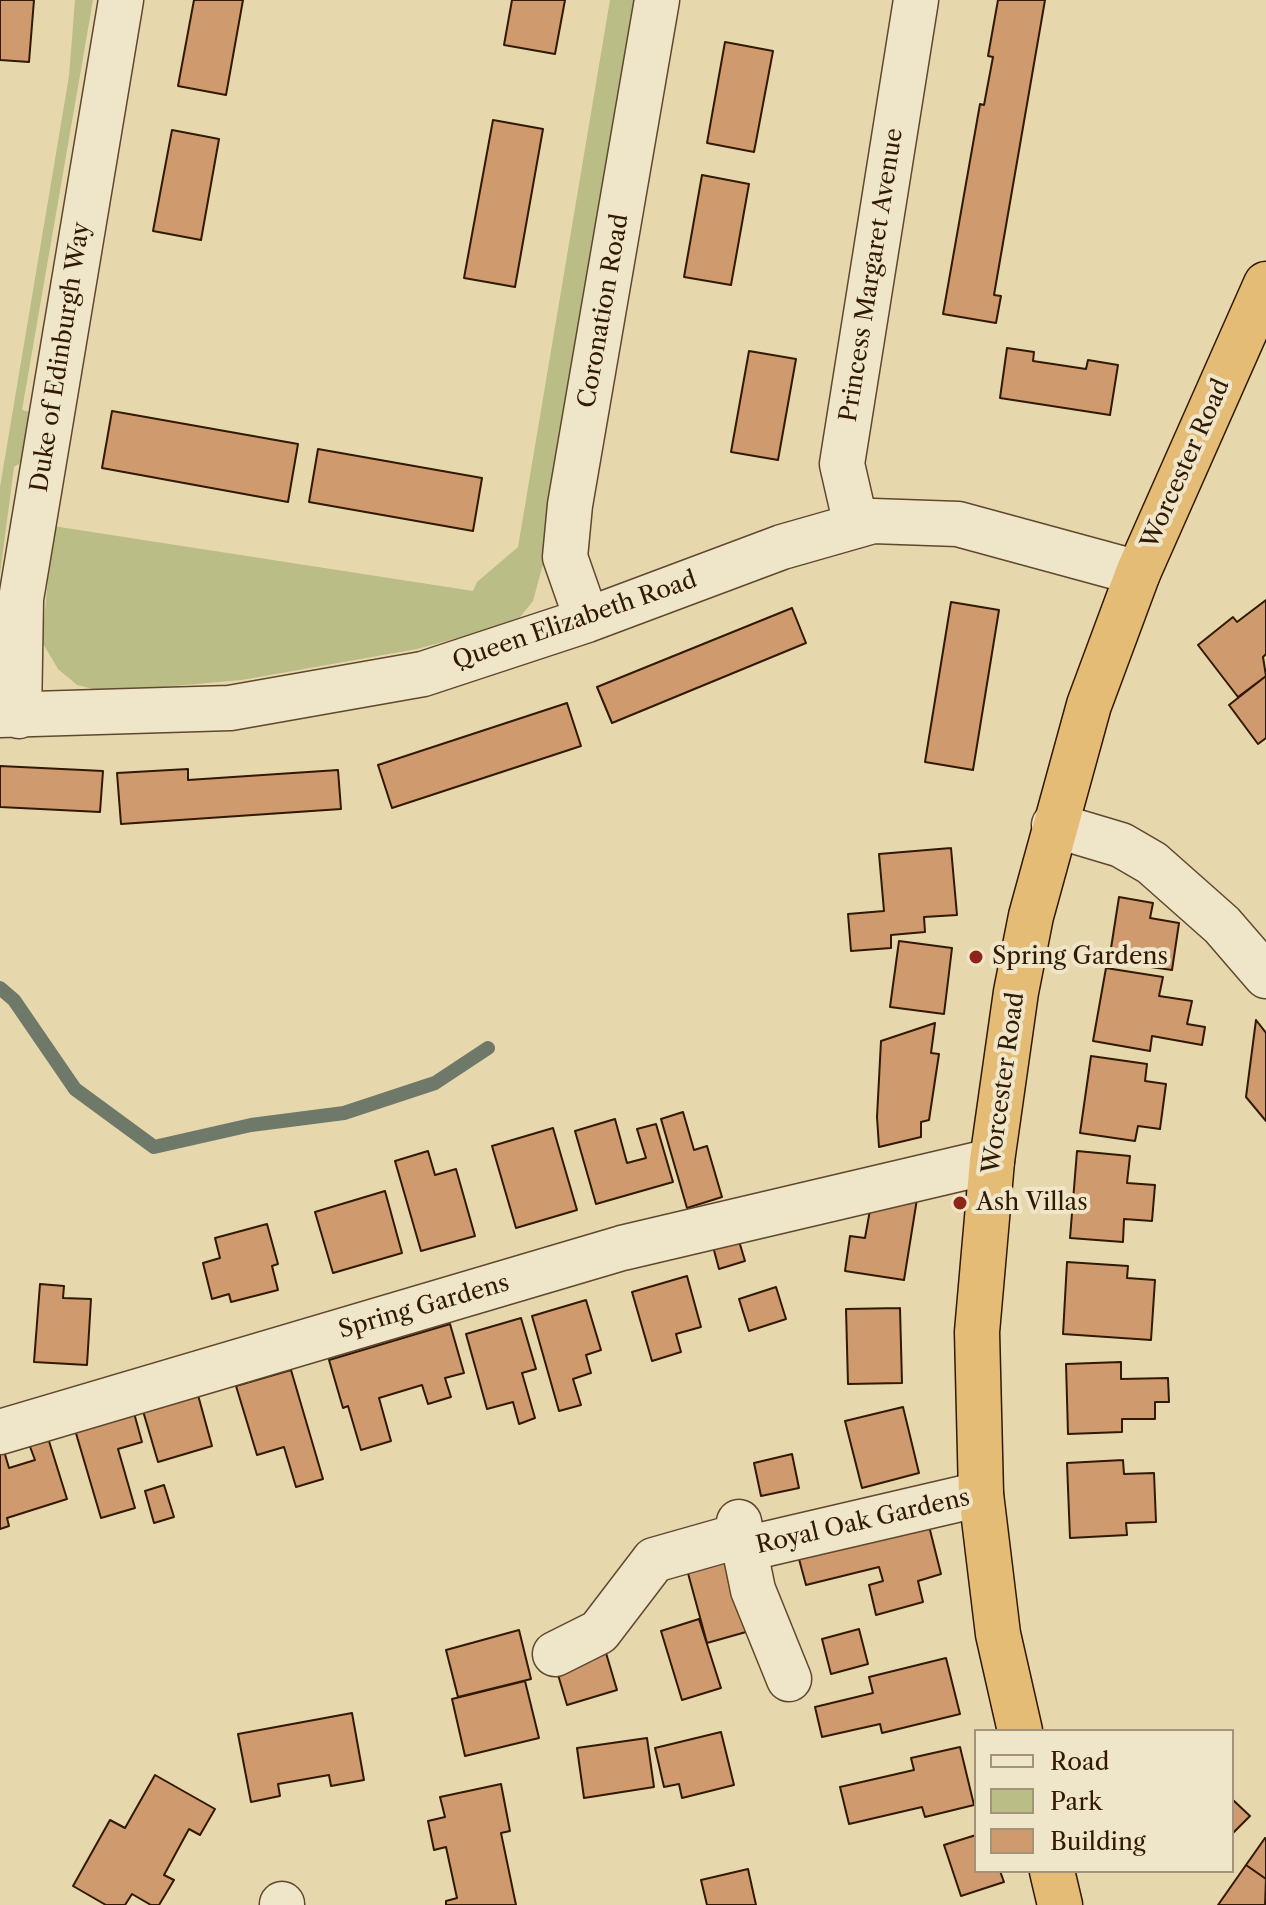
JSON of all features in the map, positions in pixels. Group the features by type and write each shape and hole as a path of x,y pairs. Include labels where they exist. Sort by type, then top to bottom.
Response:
{"highway":[{"name":"Worcester Road","path":"1020,1729 998,1634 981,1494 977,1332 992,1161 1019,976 1054,825 1089,705 1138,573 1266,284"},
{"path":"1052,1873 1060,1905"}],"street":[{"name":"Duke of Edinburgh Way","path":"9,716 21,599 121,0"},
{"name":"Coronation Road","path":"587,620 565,557 570,505 657,0"},
{"name":"Princess Margaret Avenue","path":"856,525 842,464 901,15"},
{"name":"Queen Elizabeth Road","path":"9,716 230,708 423,674 587,620 782,547 873,521 958,524 1138,573"},
{"path":"1054,825 1121,845 1152,863 1222,925 1266,976"},
{"name":"Spring Gardens","path":"0,1432 622,1248 992,1161"},
{"name":"Royal Oak Gardens","path":"555,1654 599,1632 654,1560 744,1548 981,1494"},
{"path":"744,1548 789,1679"}],"green space":[{"path":"75,0 93,0 22,410 40,415 34,454 14,467 0,574 0,487 69,76"},
{"path":"610,0 639,0 549,542 533,601 516,622 417,649 242,680 105,692 77,685 58,669 42,642 53,526 473,591 477,582 518,547"}],"building":[{"path":"0,0 34,0 29,62 0,60"},
{"path":"194,0 243,0 226,95 178,86"},
{"path":"512,0 565,0 555,54 504,45"},
{"path":"998,0 1045,0 994,295 1001,296 996,323 943,314 980,104 984,105 993,57 988,56"},
{"path":"725,42 773,51 754,152 707,143"},
{"path":"493,120 543,129 515,287 464,278"},
{"path":"172,130 219,139 201,240 153,231"},
{"path":"702,175 749,184 731,285 684,277"},
{"path":"1007,348 1034,352 1033,361 1086,369 1088,360 1118,365 1110,415 1000,398"},
{"path":"749,351 796,359 778,460 731,452"},
{"path":"112,411 298,444 288,502 102,468"},
{"path":"318,449 482,478 473,531 309,502"},
{"path":"1266,600 1266,654 1263,657 1266,676 1238,697 1198,645 1233,617 1237,622"},
{"path":"951,602 999,610 973,770 925,762"},
{"path":"792,608 806,643 612,723 597,687"},
{"path":"1266,676 1266,738 1258,744 1229,705"},
{"path":"567,703 581,746 392,808 378,765"},
{"path":"0,766 103,771 100,812 0,807"},
{"path":"188,769 188,780 338,770 341,809 121,824 117,773"},
{"path":"951,848 957,915 924,917 925,932 891,935 891,948 851,951 848,914 884,911 879,854"},
{"path":"1119,897 1153,903 1150,918 1179,923 1172,970 1109,961"},
{"path":"899,941 952,948 944,1014 890,1007"},
{"path":"1106,968 1163,977 1159,996 1192,1001 1187,1024 1205,1027 1202,1045 1152,1036 1150,1051 1093,1041"},
{"path":"1256,1020 1266,1033 1266,1121 1246,1097"},
{"path":"935,1023 931,1053 939,1054 929,1120 921,1122 921,1137 879,1147 877,1117 881,1041"},
{"path":"1091,1056 1147,1064 1145,1081 1166,1084 1160,1129 1138,1126 1135,1141 1080,1133"},
{"path":"683,1112 694,1150 707,1146 722,1197 687,1208 661,1119"},
{"path":"615,1119 627,1163 646,1158 637,1129 656,1124 673,1182 596,1204 575,1131"},
{"path":"553,1128 577,1210 516,1228 492,1146"},
{"path":"428,1151 435,1175 456,1169 475,1236 421,1251 395,1161"},
{"path":"1077,1151 1130,1156 1127,1183 1155,1185 1152,1221 1124,1219 1123,1242 1070,1238"},
{"path":"385,1191 402,1253 333,1273 315,1212"},
{"path":"873,1193 917,1199 904,1280 845,1271 850,1236 865,1238"},
{"path":"267,1224 278,1264 272,1266 278,1290 231,1302 229,1294 212,1299 203,1263 220,1258 215,1238"},
{"path":"736,1231 745,1261 719,1269 711,1239"},
{"path":"1067,1262 1128,1266 1127,1278 1155,1280 1151,1340 1063,1334"},
{"path":"687,1276 701,1327 676,1334 681,1352 652,1361 632,1292"},
{"path":"40,1284 64,1286 63,1298 91,1299 87,1365 34,1362"},
{"path":"776,1287 786,1319 749,1331 739,1299"},
{"path":"586,1300 601,1350 586,1355 591,1373 573,1379 581,1405 559,1411 532,1316"},
{"path":"900,1308 902,1383 848,1384 846,1309"},
{"path":"521,1318 536,1369 522,1373 535,1418 519,1424 513,1402 487,1409 466,1334"},
{"path":"450,1324 464,1373 445,1378 451,1397 428,1404 422,1385 379,1398 391,1441 361,1450 348,1406 343,1408 329,1360"},
{"path":"1121,1362 1121,1379 1168,1378 1169,1402 1155,1402 1155,1419 1122,1419 1122,1432 1068,1434 1066,1364"},
{"path":"291,1370 323,1479 296,1487 284,1447 257,1455 236,1386"},
{"path":"198,1395 212,1446 158,1462 143,1411"},
{"path":"903,1407 919,1473 862,1488 845,1421"},
{"path":"134,1413 142,1442 118,1449 135,1508 101,1518 75,1430"},
{"path":"48,1438 67,1499 7,1518 9,1526 0,1529 0,1453 4,1451 9,1468 35,1460 29,1444"},
{"path":"792,1454 799,1488 761,1496 754,1463"},
{"path":"1123,1460 1124,1474 1154,1473 1156,1522 1126,1523 1127,1535 1070,1538 1067,1463"},
{"path":"164,1485 174,1517 154,1523 145,1491"},
{"path":"926,1514 941,1574 918,1581 923,1602 876,1615 869,1585 883,1581 879,1567 806,1585 796,1548"},
{"path":"722,1544 746,1632 707,1643 683,1555"},
{"path":"699,1619 721,1688 682,1700 661,1631"},
{"path":"859,1629 868,1664 831,1674 822,1639"},
{"path":"519,1630 531,1679 458,1697 446,1650"},
{"path":"606,1653 617,1690 567,1705 556,1668"},
{"path":"946,1658 960,1714 882,1733 880,1724 822,1737 815,1707 873,1693 869,1677"},
{"path":"525,1681 539,1738 465,1756 452,1699"},
{"path":"352,1713 364,1780 331,1786 329,1775 278,1784 280,1796 251,1802 238,1734"},
{"path":"721,1732 734,1785 682,1798 679,1784 664,1787 655,1748"},
{"path":"647,1738 654,1787 584,1798 577,1748"},
{"path":"960,1747 974,1805 925,1817 922,1807 849,1824 840,1787 914,1770 911,1758"},
{"path":"155,1775 215,1809 200,1835 189,1829 164,1875 174,1880 159,1905 151,1905 132,1894 125,1905 106,1905 73,1886 110,1820 125,1828"},
{"path":"501,1784 510,1831 501,1833 516,1905 446,1905 446,1901 457,1898 446,1847 434,1850 428,1821 445,1817 440,1797"},
{"path":"1234,1801 1250,1816 1234,1832"},
{"path":"974,1836 974,1873 1001,1873 1004,1882 961,1896 944,1845"},
{"path":"1266,1839 1266,1879 1246,1865"},
{"path":"1246,1865 1266,1879 1265,1905 1218,1905"},
{"path":"748,1869 756,1905 707,1905 701,1880"}],"waterway":[{"path":"0,988 14,1000 75,1089 154,1147 251,1125 344,1113 435,1083 488,1048"}],"place":[{"name":"Spring Gardens","path":"976,957"},
{"name":"Ash Villas","path":"960,1203"}]}
